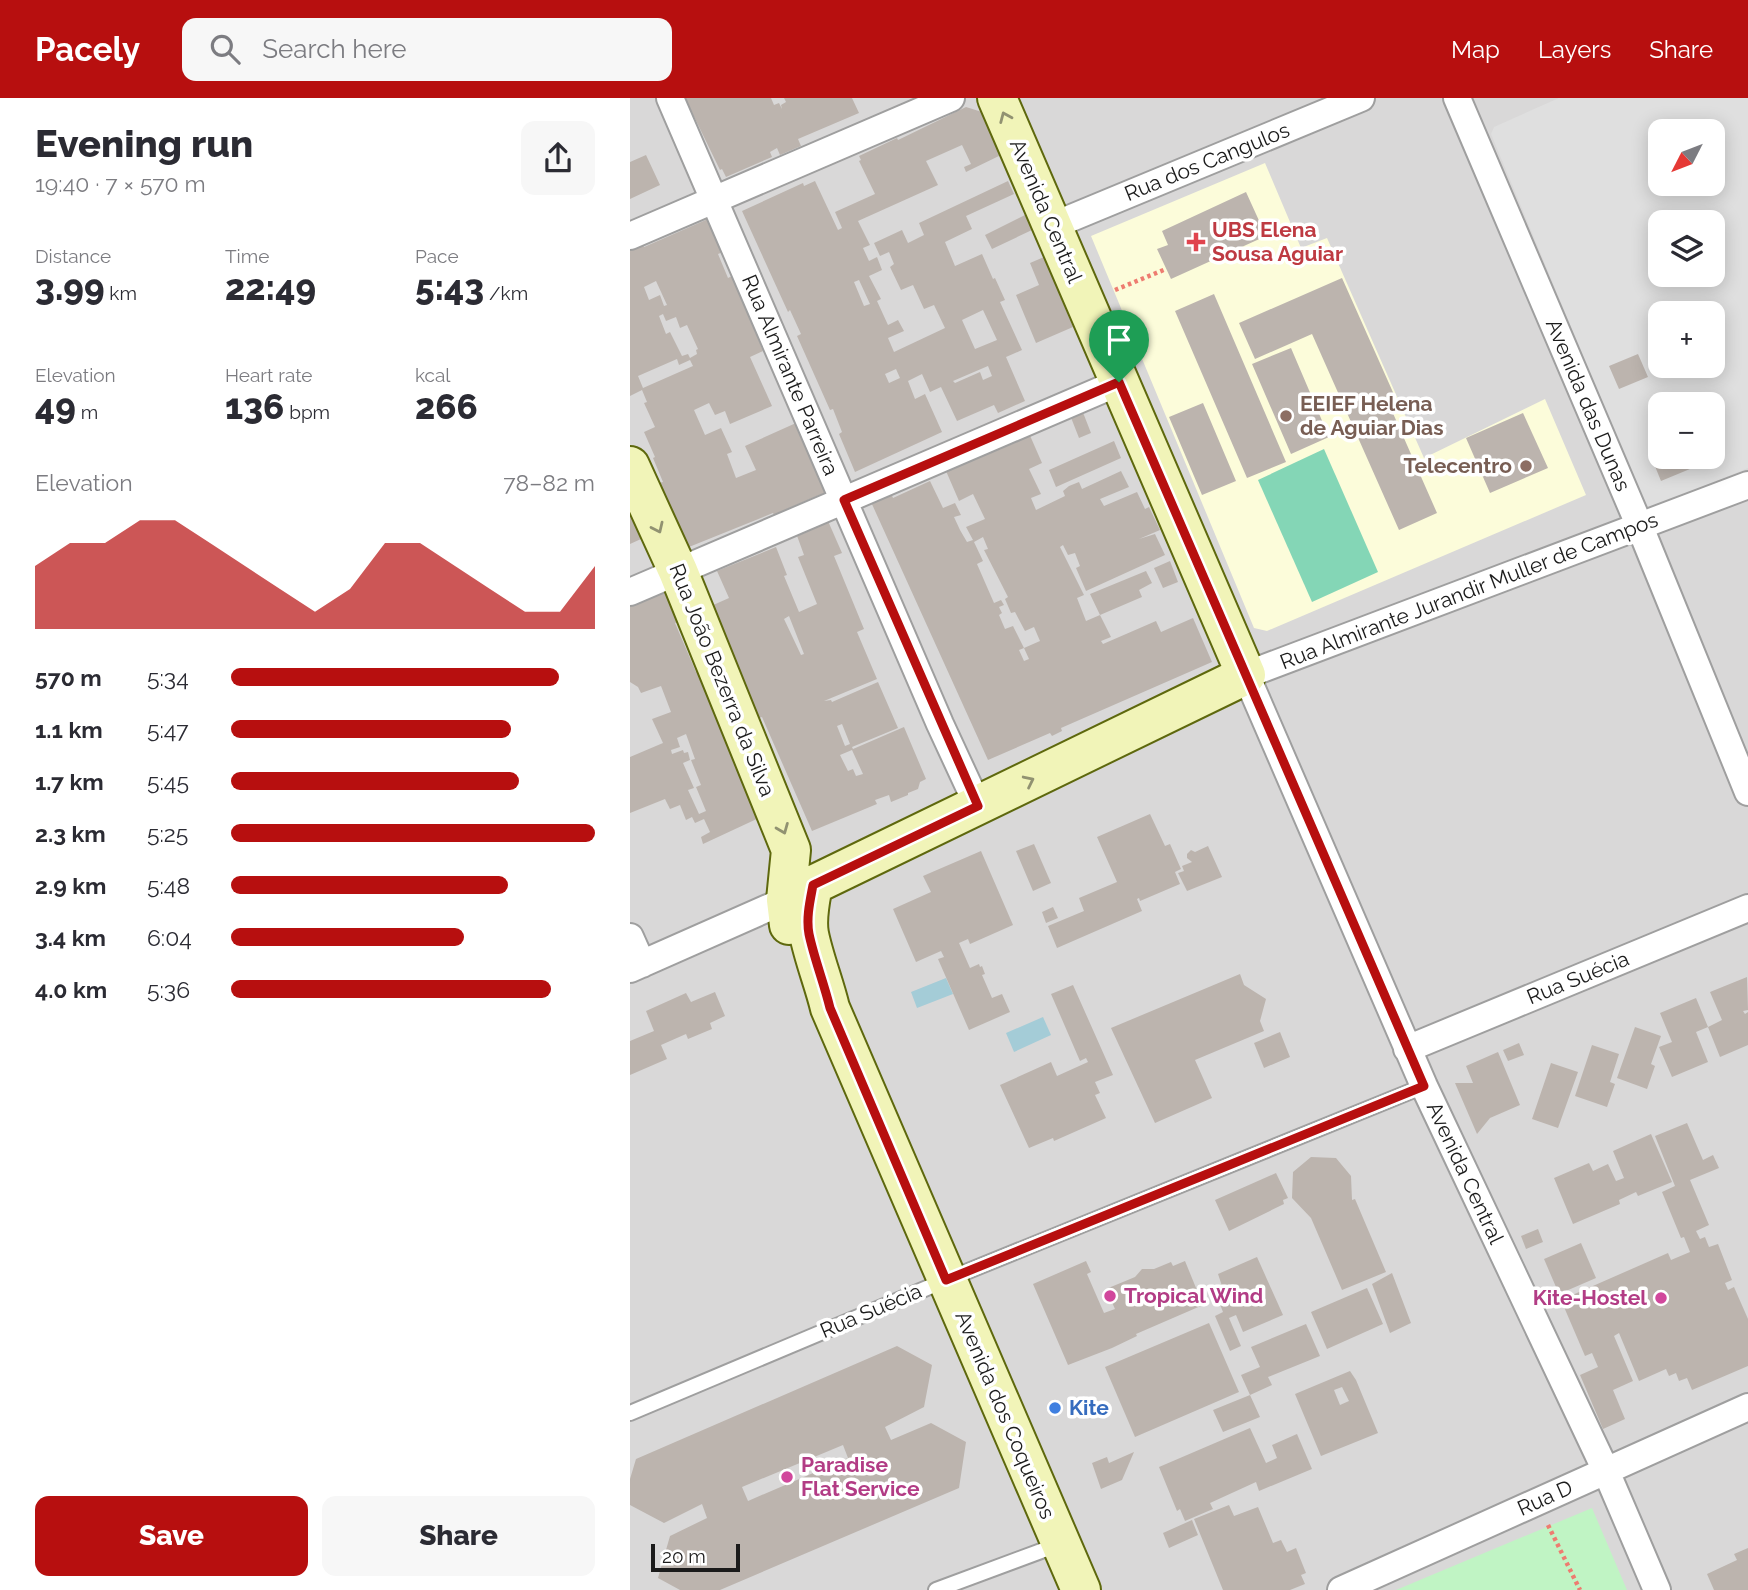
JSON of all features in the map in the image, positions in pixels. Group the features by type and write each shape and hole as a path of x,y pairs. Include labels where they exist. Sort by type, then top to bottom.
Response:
{"main road":[{"name":"Avenida Central","path":"997,98 1247,675"},
{"name":"Rua João Bezerra da Silva","path":"630,466 678,571 792,850 800,892 808,907 808,933 830,1008"},
{"name":"Rua Almirante Jurandir Muller de Campos","path":"800,892 1247,675"},
{"name":"Avenida dos Coqueiros","path":"830,1008 1081,1590"}],"street":[{"name":"Rua Almirante Parreira","path":"670,98 978,806"},
{"path":"630,236 951,98"},
{"name":"Rua dos Cangulos","path":"1052,226 1361,98"},
{"name":"Avenida das Dunas","path":"1457,98 1640,527 1748,792"},
{"path":"630,592 1119,382"},
{"name":"Rua Almirante Jurandir Muller de Campos","path":"1247,675 1748,485"},
{"name":"Avenida Central","path":"1247,675 1424,1086 1606,1471 1657,1590"},
{"name":"Rua Almirante Jurandir Muller de Campos","path":"636,967 800,892"},
{"name":"Rua Suécia","path":"1407,1048 1748,908"},
{"path":"630,937 636,967"},
{"name":"Rua D","path":"1341,1590 1748,1407"}],"lane":[{"name":"Rua Suécia","path":"630,1413 946,1280 1424,1086"},
{"path":"936,1590 1061,1544"}],"path":[{"path":"1114,291 1166,268"},
{"path":"1536,1502 1580,1590"}],"shaded area":[{"path":"630,98 1748,98 1748,1590 630,1590"},
{"path":"1559,98 1748,98 1748,468 1650,508 1645,505 1491,134 1494,127"},
{"name":"EEIEF Helena de Aguiar Dias","path":"1265,163 1301,248 1327,238 1424,458 1545,399 1586,495 1267,631 1254,628 1091,236"}],"green space":[{"path":"1324,449 1378,572 1312,602 1258,480"},
{"path":"1592,1508 1627,1590 1396,1590"}],"water":[{"path":"946,978 953,994 917,1008 911,992"},
{"path":"1043,1017 1051,1035 1014,1052 1006,1033"}],"building":[{"path":"685,98 771,98 774,105 779,103 782,109 781,105 786,102 784,98 852,98 859,113 798,139 801,146 780,155 777,148 770,152 772,157 726,177 722,169 720,170"},
{"path":"966,107 982,112 1001,155 966,172 964,167 971,164 962,145 926,161 938,185 858,221 870,245 863,248 869,261 877,257 882,270 869,276 881,299 877,301 888,325 898,320 904,331 888,338 894,352 945,328 934,305 924,309 913,285 901,290 890,267 894,264 889,252 880,256 874,243 902,230 908,243 924,235 919,223 1008,181 1014,194 966,216 972,229 945,242 955,266 982,254 993,279 995,278 1005,300 1000,302 1022,350 1006,357 1025,401 998,413 994,405 957,421 941,387 930,392 922,374 908,381 915,399 925,394 942,432 855,472 839,434 842,432 833,409 830,410 797,336 801,334 790,310 788,312 742,211 803,183 804,186 815,181 838,230 842,228 835,212 875,194 859,156 897,138 898,140","holes":["859,280 870,304 864,306 854,282","983,310 997,340 975,349 962,320","988,366 992,376 983,380 980,372 955,383 953,381","896,369 900,378 889,383 885,374"]},
{"path":"646,155 660,185 630,199 630,162"},
{"path":"1246,192 1266,236 1171,279 1157,249 1168,245 1162,231"},
{"path":"1025,215 1032,230 992,249 985,235"},
{"path":"708,219 723,252 718,254 728,278 732,276 738,288 763,351 750,357 772,406 730,424 725,411 715,415 709,403 694,410 705,435 721,428 732,452 727,454 736,478 756,470 745,446 796,423 826,492 775,517 773,513 684,549 659,483 663,482 653,458 655,457 644,432 655,427 644,403 647,402 642,390 630,396 630,247 642,242 644,247","holes":["656,281 667,305 664,306 660,295 649,300 644,287","663,314 666,321 676,317 680,328 687,325 698,349 697,354 690,358 688,354 682,356 670,332 666,334 659,316","677,359 679,365 690,360 693,366 643,388 638,376"]},
{"path":"1044,257 1073,327 1036,343 1016,295 1039,285 1030,263"},
{"path":"1342,278 1400,408 1392,411 1437,513 1399,530 1312,334 1255,359 1239,323"},
{"path":"1214,294 1286,462 1247,478 1175,311"},
{"path":"1291,348 1329,437 1291,454 1252,364"},
{"path":"1638,354 1648,377 1619,389 1609,366"},
{"path":"1203,403 1236,481 1202,495 1169,417"},
{"path":"1082,410 1091,433 1079,438 1070,415"},
{"path":"1523,413 1548,468 1490,493 1466,438"},
{"path":"1028,431 1042,463 1029,469 1041,494 1031,498 1036,510 1065,496 1063,491 1069,486 1079,482 1082,489 1121,471 1129,487 1100,499 1104,506 1137,492 1145,509 1149,507 1160,530 1139,539 1155,534 1165,555 1086,591 1076,568 1080,566 1075,553 1068,555 1063,545 1060,547 1084,595 1077,598 1086,621 1100,615 1111,637 1101,641 1103,644 1156,621 1161,632 1193,618 1212,662 1061,728 1062,731 1052,736 1050,733 988,760 871,502 891,493 893,498 930,481 943,508 955,503 961,515 954,517 960,530 967,542 973,540 966,527 985,519 973,494 959,501 946,471","holes":["983,537 988,549 984,550 1008,597 1005,599 1011,613 1015,612 1025,631 1034,627 1040,641 1024,648 1013,626 1005,629 999,615 1002,613 999,607 1004,605 1001,600 994,603 977,564 983,561 974,542","1024,648 1029,659 1024,661 1019,650"]},
{"path":"1114,441 1121,458 1056,487 1049,470"},
{"path":"1656,469 1690,469 1661,481"},
{"path":"630,514 641,539 630,544"},
{"path":"828,521 842,553 834,556 864,629 857,632 877,679 824,701 832,702 878,682 898,728 852,747 853,749 904,727 926,779 920,782 918,789 908,795 891,802 889,795 875,800 877,804 812,831 762,717 757,719 711,606 729,598 717,571 776,547 787,575 784,576 799,612 817,604 798,557 804,555 796,533","holes":["789,616 804,654 801,655 784,619","842,724 850,744 845,746 837,726","852,750 863,774 856,776 853,769 848,771 840,755"]},
{"path":"1170,561 1178,582 1163,588 1154,568"},
{"path":"1146,571 1152,583 1139,590 1142,597 1100,615 1090,594"},
{"path":"664,589 679,622 675,623 761,817 703,844 701,837 710,832 704,819 695,823 692,817 686,820 680,805 670,809 665,799 630,813 630,757 663,743 652,719 671,712 661,686 641,693 638,687 630,682 630,604","holes":["686,734 695,759 691,760 701,785 696,787 706,811 699,814 688,790 694,788 683,763 690,760 688,752 684,753 683,750 672,754 671,750 680,747 677,738"]},
{"path":"1150,814 1165,846 1170,844 1181,869 1175,872 1180,884 1140,901 1137,899 1142,911 1057,948 1048,926 1084,911 1079,898 1117,882 1097,837"},
{"path":"1034,844 1051,883 1033,891 1016,851"},
{"path":"1208,846 1222,877 1187,891 1178,873 1184,871 1182,866 1192,862 1187,858 1191,850 1195,852"},
{"path":"981,851 1013,925 970,944 968,939 959,943 970,968 979,964 982,966 985,974 982,975 992,998 1002,994 1010,1012 969,1030 938,959 944,957 941,951 916,962 893,909 931,892 923,876"},
{"path":"1053,907 1058,918 1046,923 1042,912"},
{"path":"1240,974 1244,985 1266,999 1260,1021 1264,1031 1195,1060 1212,1098 1155,1123 1111,1028"},
{"path":"1747,977 1748,1010 1743,1011 1745,1014 1748,1012 1748,1045 1720,1057 1708,1027 1722,1020 1710,992"},
{"path":"1073,985 1113,1075 1095,1082 1100,1093 1095,1095 1106,1118 1054,1141 1053,1138 1029,1148 1000,1085 1051,1062 1057,1076 1088,1062 1086,1058 1080,1061 1051,994"},
{"path":"715,992 725,1016 710,1023 712,1029 688,1039 686,1034 661,1045 667,1059 630,1075 630,1041 654,1031 646,1011 686,993 691,1002"},
{"path":"1696,998 1708,1027 1696,1032 1708,1062 1672,1077 1659,1047 1672,1042 1660,1013"},
{"path":"1635,1027 1661,1036 1651,1064 1655,1066 1647,1089 1617,1078"},
{"path":"1280,1032 1290,1057 1264,1068 1254,1043"},
{"path":"1519,1043 1524,1055 1508,1061 1503,1050"},
{"path":"1592,1045 1619,1054 1610,1082 1615,1084 1607,1107 1575,1096"},
{"path":"1498,1052 1520,1105 1490,1118 1477,1134 1455,1083 1473,1083 1466,1066"},
{"path":"1551,1063 1578,1072 1558,1128 1532,1119"},
{"path":"1687,1123 1703,1160 1713,1155 1719,1168 1690,1180 1709,1225 1696,1231 1700,1239 1705,1237 1709,1247 1718,1244 1732,1280 1725,1283 1728,1290 1734,1287 1748,1319 1748,1366 1692,1390 1687,1378 1679,1381 1676,1373 1669,1376 1666,1369 1639,1381 1619,1333 1614,1336 1633,1381 1613,1390 1625,1419 1603,1429 1580,1375 1598,1367 1592,1353 1585,1356 1561,1300 1668,1253 1671,1260 1690,1252 1684,1237 1681,1238 1662,1192 1675,1186 1655,1136"},
{"path":"1651,1134 1672,1182 1638,1196 1636,1192 1619,1200 1620,1204 1573,1224 1554,1178 1589,1163 1593,1171 1608,1164 1616,1181 1624,1178 1613,1151"},
{"path":"1311,1157 1336,1158 1351,1176 1352,1200 1355,1199 1386,1272 1342,1290 1311,1218 1292,1198 1293,1172"},
{"path":"1276,1173 1288,1198 1283,1200 1284,1204 1229,1231 1215,1200"},
{"path":"1538,1229 1543,1242 1526,1249 1521,1236"},
{"path":"1581,1243 1596,1278 1559,1294 1544,1259"},
{"path":"1257,1257 1283,1315 1243,1332 1236,1315 1229,1318 1241,1346 1230,1351 1215,1316 1223,1312 1214,1289 1222,1286 1218,1274"},
{"path":"1086,1261 1091,1272 1087,1274 1104,1313 1115,1309 1106,1289 1135,1277 1142,1269 1154,1269 1171,1262 1173,1266 1185,1261 1203,1305 1136,1334 1137,1336 1112,1348 1068,1365 1033,1284"},
{"path":"1392,1273 1411,1323 1390,1333 1372,1284"},
{"path":"1367,1288 1383,1324 1327,1349 1311,1312"},
{"path":"1209,1323 1239,1392 1135,1437 1105,1367"},
{"path":"1306,1324 1320,1356 1268,1377 1272,1385 1250,1395 1241,1375 1260,1367 1251,1347"},
{"path":"897,1346 932,1365 924,1407 885,1427 891,1440 931,1423 966,1442 959,1488 720,1590 680,1590 658,1578 670,1536 707,1518 702,1504 664,1523 630,1505 630,1479 636,1459","holes":["843,1445 848,1458 748,1501 742,1487"]},
{"path":"1350,1371 1378,1433 1321,1456 1295,1394","holes":["1342,1387 1349,1401 1340,1405 1334,1390"]},
{"path":"1250,1395 1260,1417 1223,1432 1213,1410"},
{"path":"1250,1428 1266,1463 1277,1458 1272,1445 1297,1434 1312,1469 1259,1491 1256,1482 1210,1503 1213,1509 1185,1521 1180,1509 1177,1511 1159,1467"},
{"path":"1134,1452 1122,1480 1101,1489 1092,1463 1107,1457 1109,1463"},
{"path":"1229,1505 1234,1516 1258,1507 1273,1543 1281,1540 1287,1552 1296,1548 1306,1573 1301,1575 1305,1584 1290,1590 1223,1590 1194,1519"},
{"path":"1192,1520 1198,1535 1169,1548 1163,1533"},
{"path":"1748,1548 1748,1590 1714,1590 1707,1574 1737,1560 1734,1554"}],"place":[{"name":"UBS Elena Sousa Aguiar","path":"1196,242"},
{"name":"EEIEF Helena de Aguiar Dias","path":"1286,416"},
{"name":"Telecentro","path":"1526,466"},
{"name":"Tropical Wind","path":"1110,1296"},
{"name":"Kite-Hostel","path":"1661,1298"},
{"name":"Kite","path":"1055,1408"},
{"name":"Paradise Flat Service","path":"787,1477"}],"route":[{"path":"1119,382 1424,1086 946,1280 830,1008 808,933 808,907 813,885 978,806 844,500 1119,382"}]}
